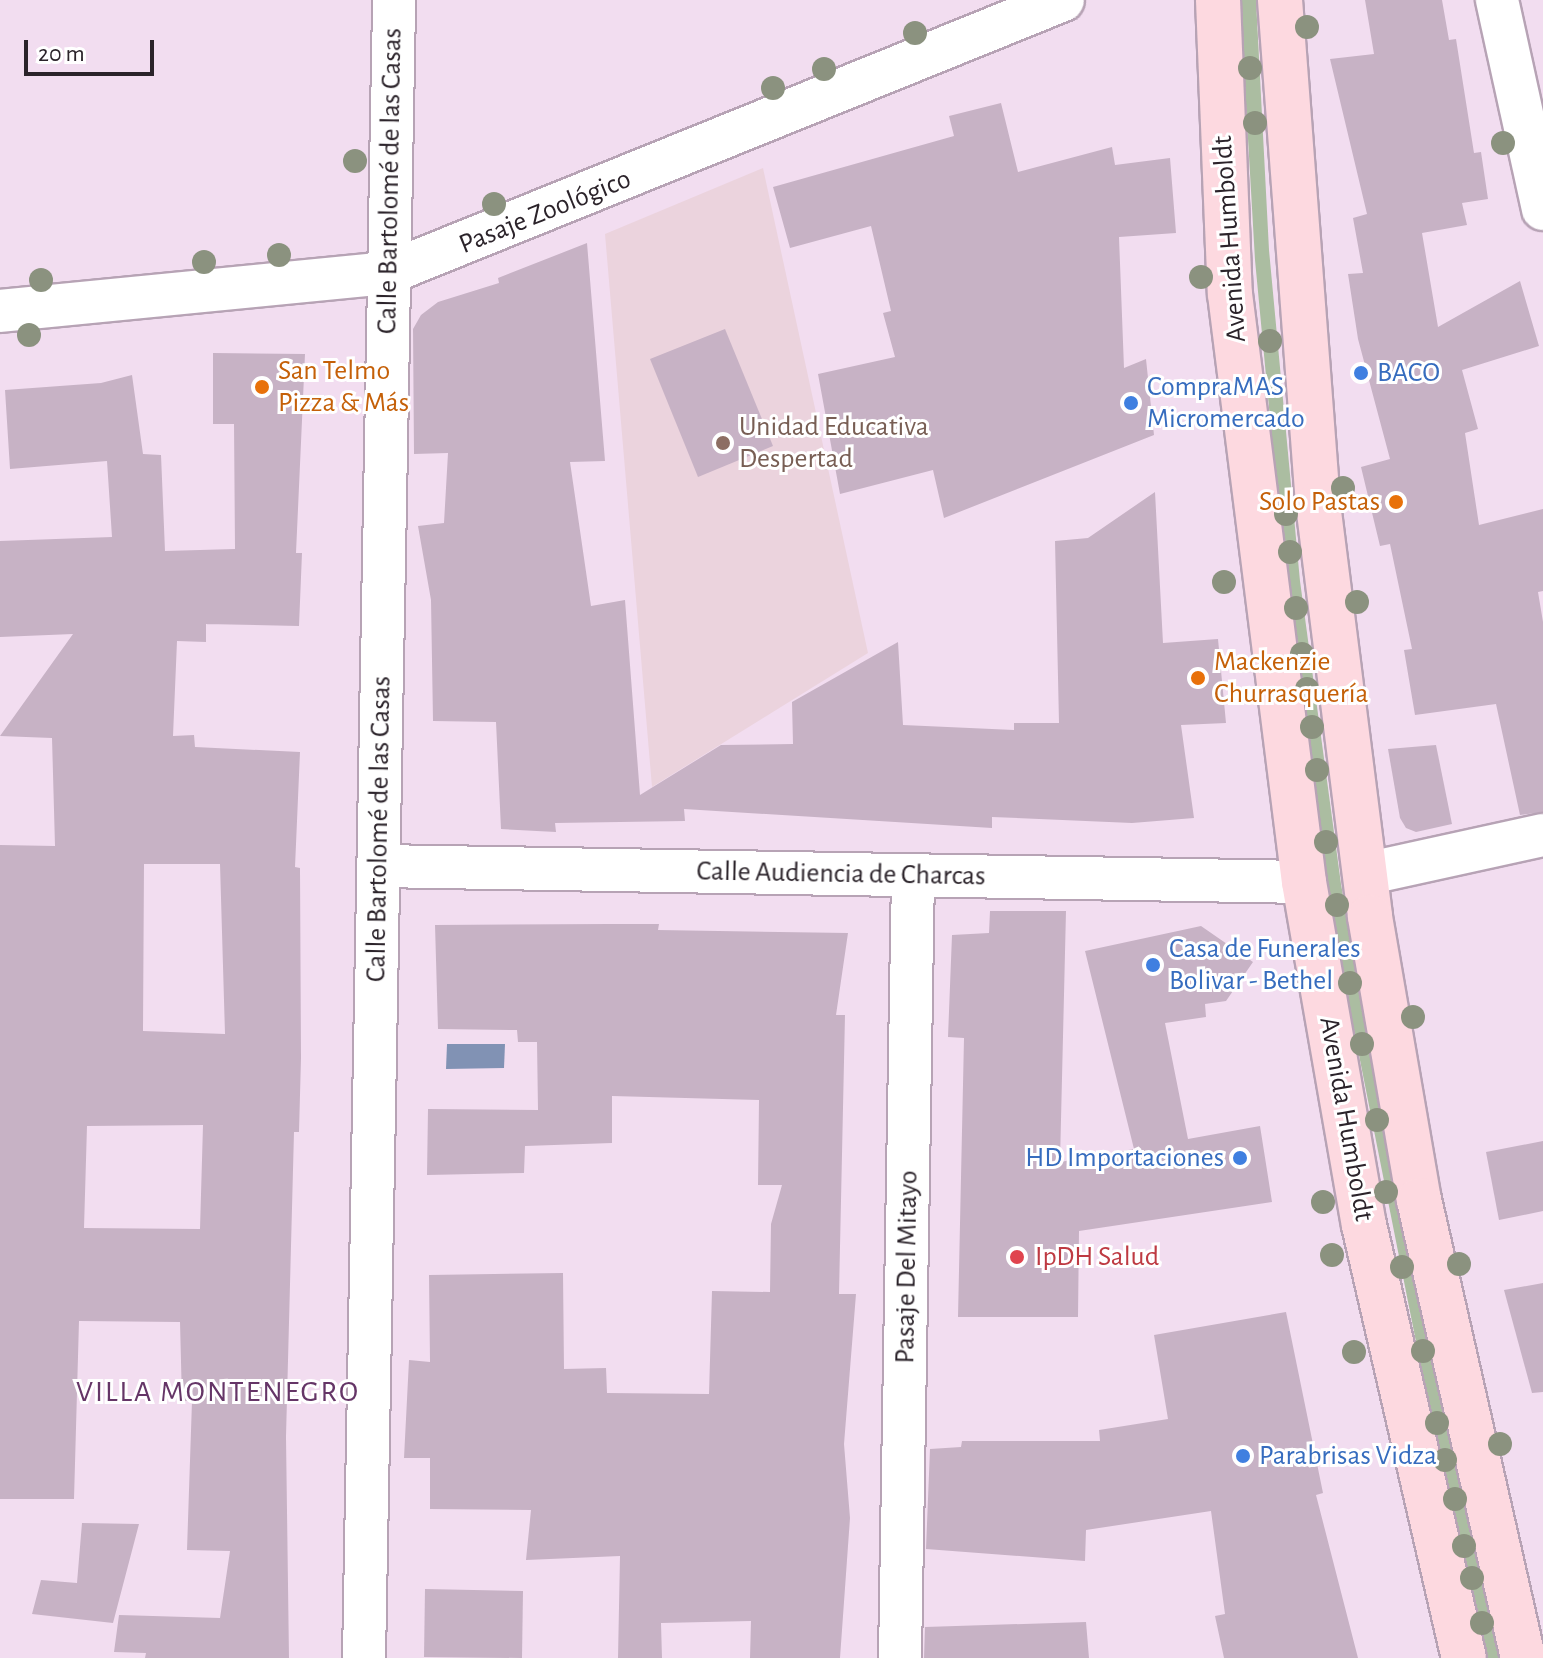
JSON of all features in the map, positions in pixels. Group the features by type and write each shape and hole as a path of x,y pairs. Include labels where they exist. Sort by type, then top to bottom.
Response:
{"main road":[{"name":"Avenida Humboldt","path":"1218,0 1230,294 1304,882 1364,1225 1464,1658"},
{"name":"Avenida Humboldt","path":"1280,0 1318,504 1365,874 1419,1200 1499,1568 1523,1658"},
{"path":"1499,1568 1543,1649"},
{"path":"1445,1584 1445,1658"}],"street":[{"name":"Calle Bartolomé de las Casas","path":"364,1658 394,0"},
{"name":"Pasaje Zoológico","path":"0,311 388,273 1063,0"},
{"path":"1497,0 1543,209"},
{"path":"1365,874 1543,835"},
{"name":"Calle Audiencia de Charcas","path":"379,866 1304,882"},
{"name":"Pasaje Del Mitayo","path":"900,1658 913,876"}],"shaded area":[{"name":"Unidad Educativa Despertad","path":"763,168 868,653 652,787 605,234"}],"green space":[{"path":"1240,0 1256,0 1269,250 1300,581 1341,884 1395,1192 1499,1658 1482,1658 1451,1518 1326,889 1286,587 1255,260"}],"water":[{"path":"447,1044 505,1044 504,1068 446,1069"}],"building":[{"path":"1365,0 1442,0 1449,40 1456,39 1474,153 1481,152 1488,199 1462,203 1467,225 1422,233 1438,327 1520,281 1539,346 1462,370 1478,429 1465,433 1479,525 1543,509 1543,591 1538,592 1543,622 1543,812 1520,815 1496,704 1415,715 1404,650 1412,649 1390,544 1380,546 1361,467 1390,459 1358,339 1348,274 1363,273 1353,218 1367,214 1330,59 1374,54"},
{"path":"1001,103 1018,172 1112,147 1115,165 1170,158 1176,233 1119,237 1124,368 1146,359 1154,435 944,518 933,470 840,494 818,374 895,357 883,313 891,311 871,226 790,248 773,187 954,136 949,116"},
{"path":"587,243 605,461 570,462 591,606 625,600 640,795 721,745 793,744 792,702 898,642 903,725 1014,730 1014,723 1059,723 1055,541 1088,538 1155,492 1163,643 1218,639 1226,723 1181,725 1194,818 1132,823 992,817 992,828 684,809 685,821 555,823 556,832 501,829 496,722 433,721 431,600 418,526 444,523 448,453 414,454 413,329 421,315 438,302 499,283 498,278"},
{"path":"725,329 773,446 698,477 650,359"},
{"path":"213,353 305,354 296,553 302,553 299,626 206,624 206,642 177,641 173,736 194,735 195,747 300,752 295,867 300,868 301,1058 299,1132 294,1132 286,1437 289,1658 145,1658 146,1653 114,1652 119,1615 220,1618 230,1551 187,1550 192,1401 182,1401 180,1322 79,1321 74,1499 0,1499 0,845 55,846 52,738 0,736 73,634 0,637 0,541 112,537 107,461 10,469 5,390 101,383 132,375 143,454 161,455 165,551 235,549 234,424 213,424","holes":["144,864 220,864 225,1034 143,1031","203,1125 200,1229 84,1228 87,1126"]},
{"path":"1436,745 1452,824 1416,832 1406,828 1400,818 1388,749"},
{"path":"990,911 1066,911 1060,1162 1134,1149 1085,951 1201,926 1253,962 1226,1001 1205,1004 1206,1017 1165,1023 1188,1139 1260,1126 1272,1202 1079,1231 1078,1317 958,1317 964,1038 948,1037 952,935 989,933"},
{"path":"659,924 658,930 848,933 836,1015 845,1015 839,1294 856,1294 844,1444 850,1518 840,1658 750,1658 751,1621 661,1623 662,1658 618,1658 620,1556 526,1560 531,1510 430,1509 430,1458 404,1458 409,1360 430,1362 429,1275 563,1273 564,1369 606,1368 607,1393 709,1394 712,1291 770,1292 771,1224 782,1185 758,1185 759,1100 612,1096 612,1143 525,1146 524,1173 427,1175 428,1109 538,1110 537,1042 518,1042 517,1030 438,1029 435,925"},
{"path":"1543,1141 1543,1211 1499,1220 1486,1152"},
{"path":"1543,1283 1543,1392 1532,1393 1504,1290"},
{"path":"1286,1312 1323,1493 1316,1495 1358,1658 1224,1658 1215,1616 1225,1614 1211,1511 1086,1530 1085,1561 926,1549 930,1449 961,1447 962,1441 1100,1441 1099,1430 1168,1419 1154,1335"},
{"path":"82,1523 139,1524 113,1623 32,1614 41,1580 77,1583"},
{"path":"425,1589 523,1591 522,1658 424,1657"},
{"path":"1086,1622 1089,1658 924,1658 925,1627"}],"place":[{"name":"BACO","path":"1361,373"},
{"name":"San Telmo Pizza & Más","path":"262,387"},
{"name":"CompraMAS Micromercado","path":"1131,403"},
{"name":"Unidad Educativa Despertad","path":"723,443"},
{"name":"Solo Pastas","path":"1396,502"},
{"name":"Mackenzie Churrasquería","path":"1198,678"},
{"name":"Casa de Funerales Bolivar - Bethel","path":"1153,965"},
{"name":"HD Importaciones","path":"1240,1158"},
{"name":"IpDH Salud","path":"1017,1257"},
{"name":"Parabrisas Vidza","path":"1243,1456"}],"district":[{"name":"VILLA MONTENEGRO","path":"218,1392"}]}
